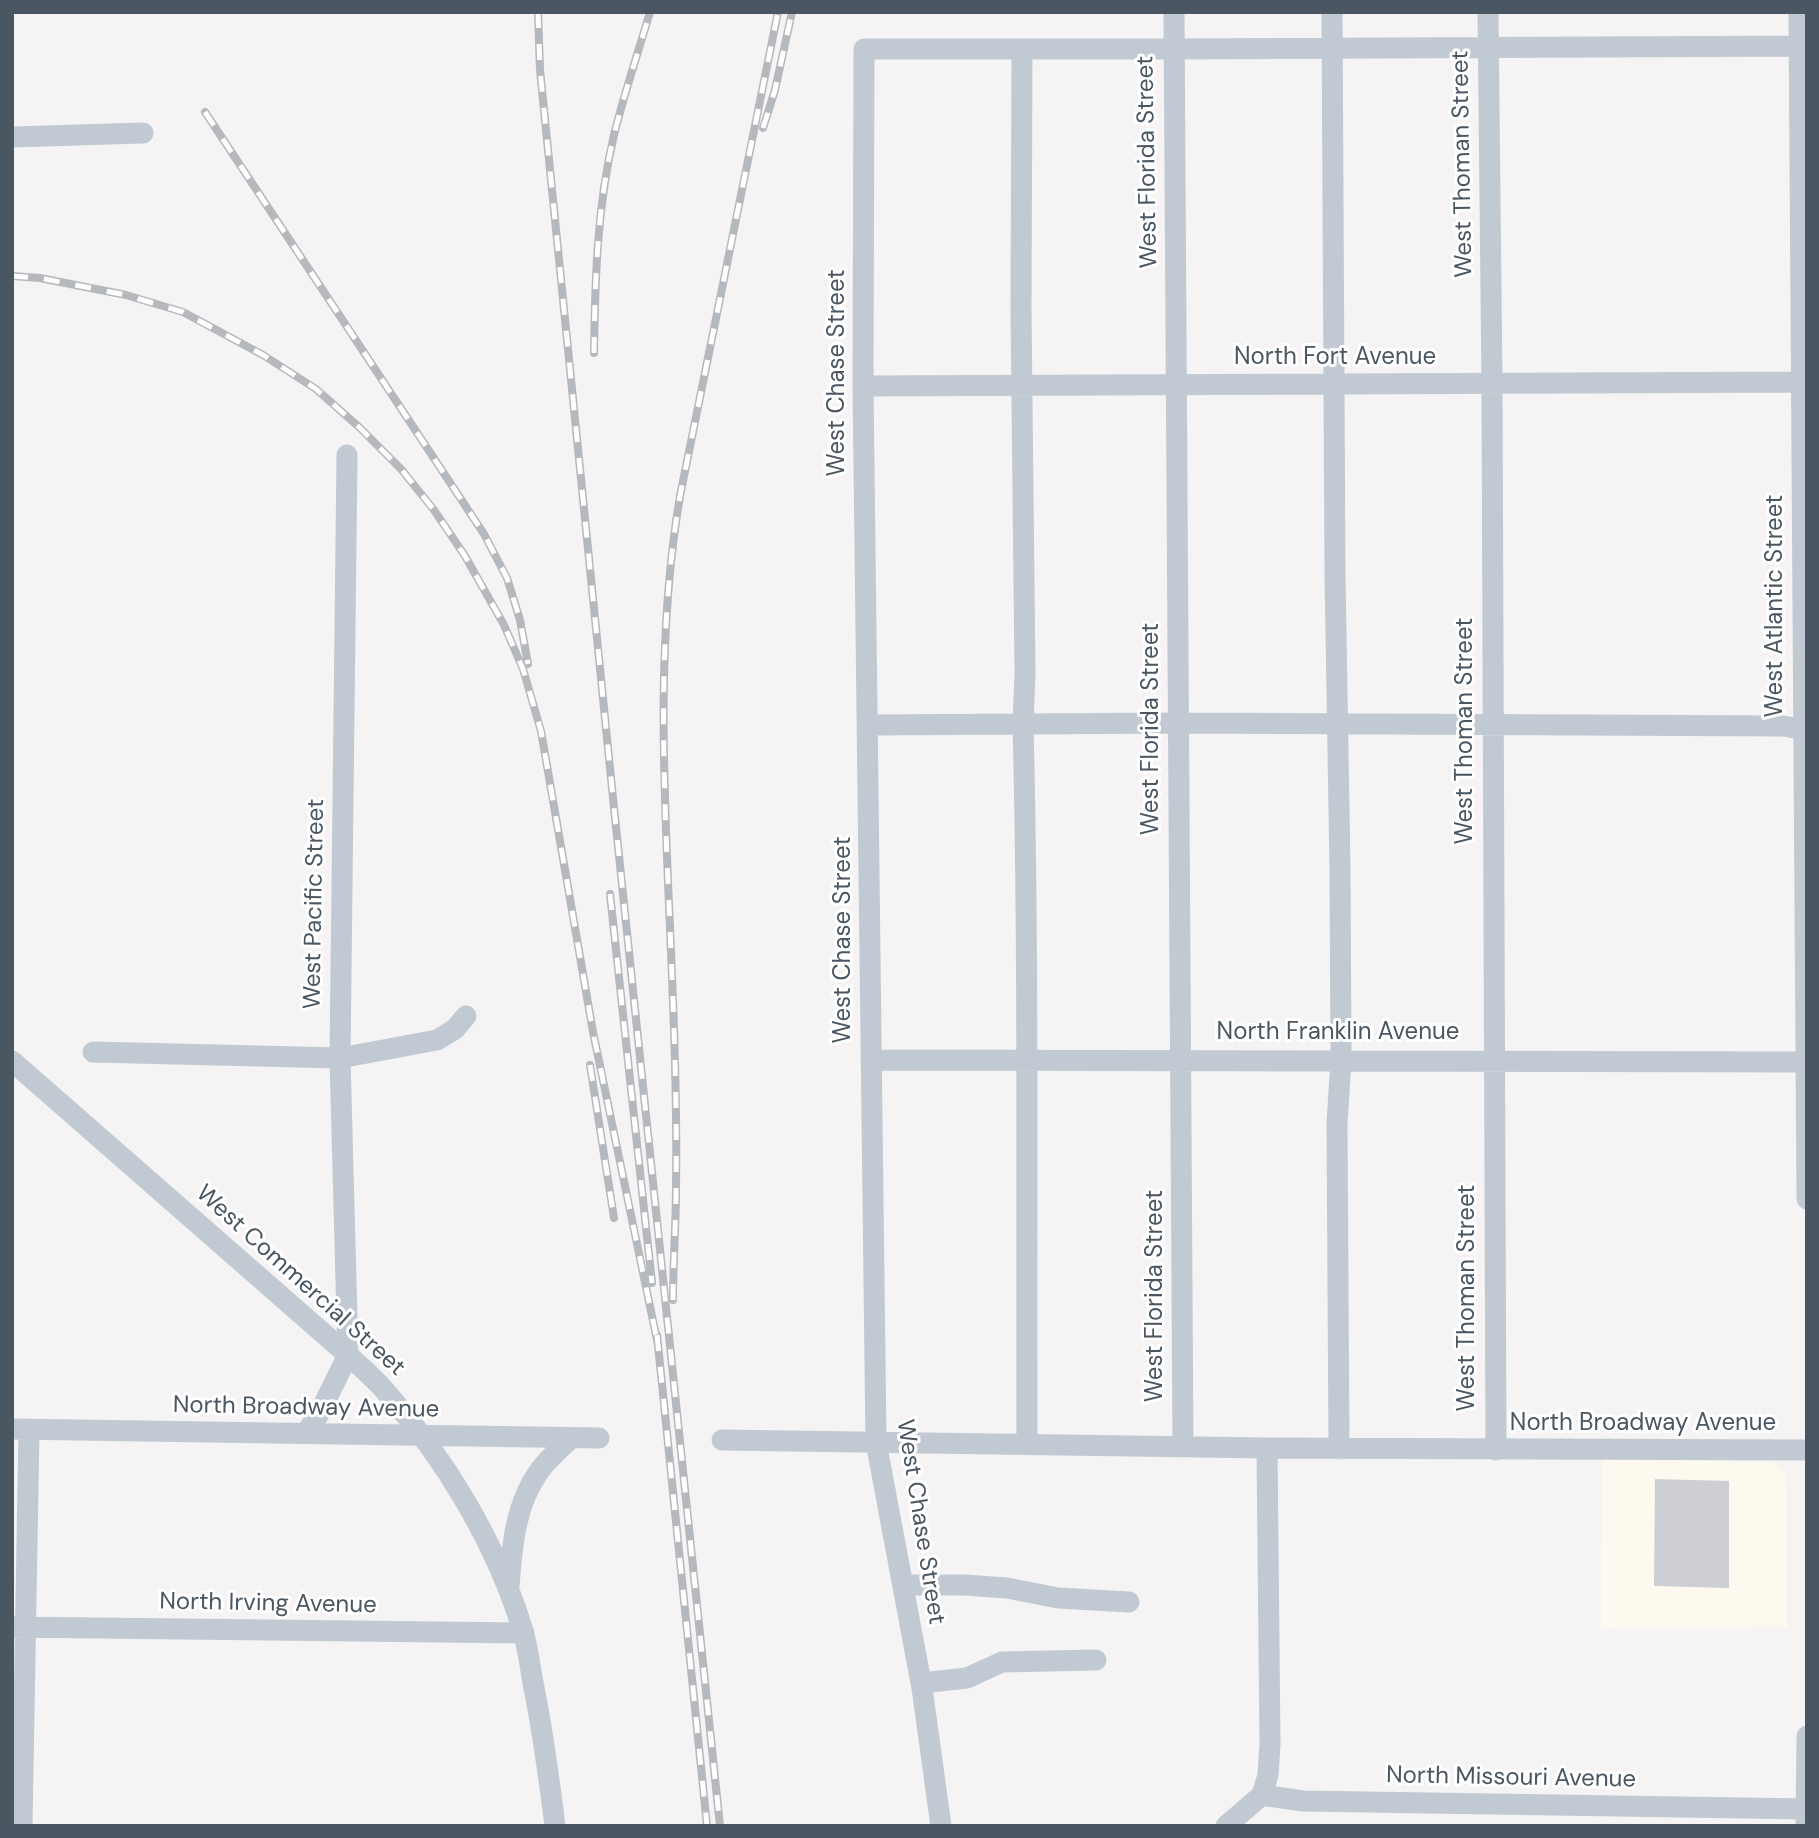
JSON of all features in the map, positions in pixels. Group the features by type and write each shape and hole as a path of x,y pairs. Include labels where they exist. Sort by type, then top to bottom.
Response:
{"street":[{"name":"West Florida Street","path":"1174,12 1183,1445"},
{"path":"1332,12 1339,723 1339,1448"},
{"name":"West Thoman Street","path":"1488,12 1496,1450"},
{"name":"West Atlantic Street","path":"1799,12 1803,46 1807,1199"},
{"path":"1027,1443 1028,1059 1023,724 1022,49 1803,46"},
{"name":"West Chase Street","path":"941,1826 921,1683 876,1442 863,386 864,48 1022,49"},
{"path":"12,137 143,133"},
{"name":"North Fort Avenue","path":"863,386 1805,382"},
{"name":"West Pacific Street","path":"347,455 340,1058 348,1354"},
{"path":"868,725 1492,723 1783,726 1805,730"},
{"path":"93,1052 340,1058 437,1040 455,1029 466,1016"},
{"name":"North Franklin Avenue","path":"871,1060 1805,1062"},
{"name":"West Commercial Street","path":"12,1061 348,1354 386,1391 422,1437 451,1479 492,1552 524,1633 545,1744 555,1826"},
{"path":"306,1433 319,1414 348,1354"},
{"path":"20,1429 18,1800 22,1826"},
{"name":"North Broadway Avenue","path":"20,1429 599,1438"},
{"path":"508,1589 513,1541 522,1503 540,1470 571,1438"},
{"name":"North Broadway Avenue","path":"723,1440 1267,1448 1807,1450"},
{"path":"1226,1826 1262,1796 1268,1775 1267,1448"},
{"path":"903,1585 1007,1588 1058,1598 1129,1602"},
{"name":"North Irving Avenue","path":"19,1627 524,1633"},
{"path":"921,1683 967,1678 1002,1662 1096,1660"},
{"path":"1806,1814 1807,1736"},
{"name":"North Missouri Avenue","path":"1262,1796 1304,1801 1806,1814"}],"shaded area":[{"path":"1602,1459 1770,1462 1777,1466 1785,1475 1787,1488 1787,1627 1601,1628"}],"building":[{"path":"1655,1479 1729,1481 1729,1588 1654,1586"}],"railway":[{"path":"538,12 540,70 613,798 720,1826"},
{"path":"594,353 600,216 608,162 650,12"},
{"path":"673,1300 676,1135 665,796 664,676 667,616 680,496 778,12"},
{"path":"763,128 775,90 792,12"},
{"path":"205,112 484,534 507,578 520,620 528,664"},
{"path":"12,276 40,278 126,295 183,312 263,355 316,389 359,427 401,469 434,510 465,556 504,625 523,669 541,731 593,1032 658,1345"},
{"path":"610,894 652,1283"},
{"path":"590,1065 614,1218"},
{"path":"657,1335 707,1826"}]}
